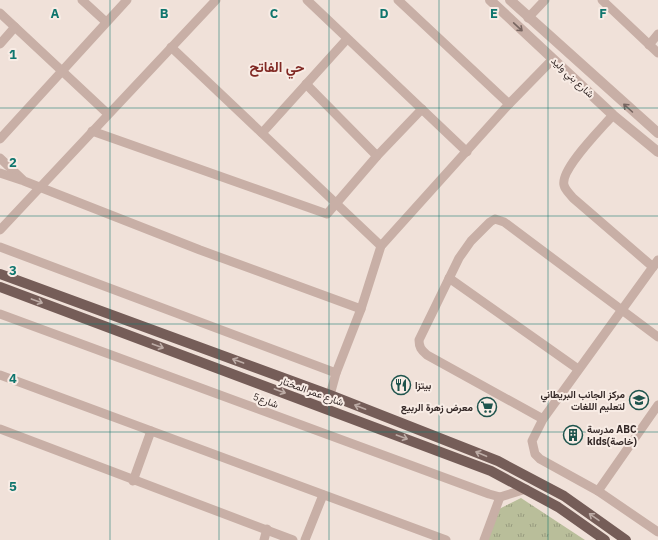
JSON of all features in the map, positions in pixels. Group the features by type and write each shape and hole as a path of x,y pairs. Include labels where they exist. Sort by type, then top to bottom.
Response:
{"main road":[{"path":"0,274 330,395 498,461 564,496 626,540"},
{"name":"شارع عمر المختار","path":"0,287 491,471 558,508 605,540"}],"street":[{"path":"82,0 106,22"},
{"path":"0,139 63,72 127,0"},
{"path":"0,230 216,0"},
{"path":"307,0 467,152"},
{"path":"398,0 509,104"},
{"name":"شارع بني وليد","path":"490,0 613,115 658,152"},
{"name":"شارع بني وليد","path":"510,0 528,18 657,131"},
{"path":"528,18 545,0"},
{"path":"602,0 658,53"},
{"path":"0,12 108,114"},
{"path":"0,44 15,27"},
{"path":"649,45 658,34"},
{"path":"262,133 347,39"},
{"path":"171,47 381,246"},
{"path":"330,395 336,373 361,309 381,246 509,104 553,59"},
{"path":"306,84 377,156"},
{"path":"92,131 327,214 377,156 422,109"},
{"path":"613,115 574,160 564,179 564,186 573,198 655,264 543,418 532,441 535,454 540,459 598,491 658,532"},
{"path":"646,143 657,131"},
{"path":"0,158 24,181"},
{"path":"0,173 200,250 361,309"},
{"path":"543,418 427,355 421,350 419,340 459,258 472,241 490,222 499,220 504,222 658,337"},
{"path":"0,247 336,373"},
{"path":"449,278 578,369"},
{"name":"شارع5","path":"0,314 500,497"},
{"path":"0,375 446,540"},
{"path":"598,491 658,405"},
{"path":"0,429 133,481 294,540"},
{"path":"133,481 151,431"},
{"path":"484,540 500,497 526,489"},
{"path":"305,540 323,495"},
{"path":"264,540 267,529"}],"green space":[{"path":"521,498 585,540 487,540 499,509"}],"place":[{"name":"بيتزا","path":"401,385"},
{"name":"مركز الجانب البريطاني لتعليم اللغات","path":"639,400"},
{"name":"معرض زهرة الربيع","path":"487,407"},
{"name":"مدرسة ABC kids(خاصة)","path":"573,435"}],"district":[{"name":"حي الفاتح","path":"277,67"}]}
